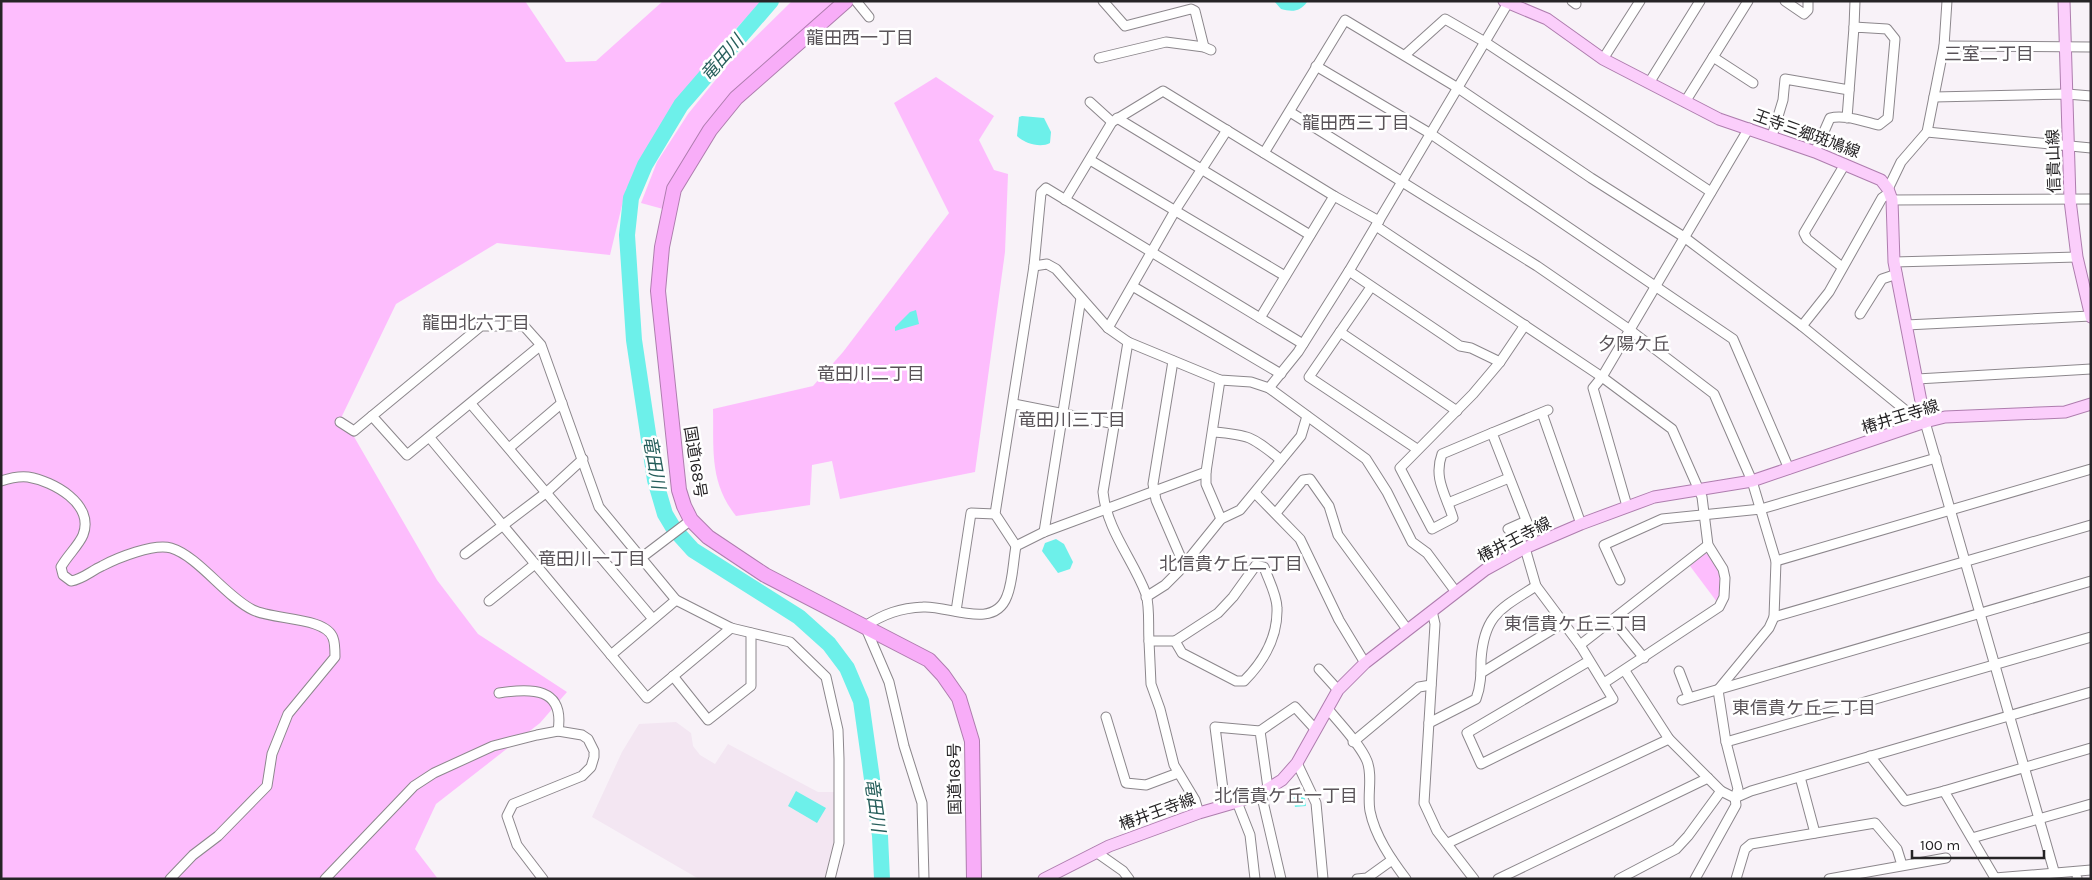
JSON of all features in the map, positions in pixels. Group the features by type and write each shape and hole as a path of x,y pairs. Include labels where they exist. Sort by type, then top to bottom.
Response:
{"highway":[{"name":"国道168号","path":"846,1 736,98 710,130 674,189 662,247 658,291 679,490 684,506 686,523 766,575 929,660 943,675 959,698 972,741 974,879"}],"main road":[{"name":"信貴山線","path":"2064,1 2070,200 2077,257 2091,316"},
{"name":"王寺三郷斑鳩線","path":"1506,2 1525,4 1603,59 1719,120 1772,136 1845,164 1881,180 1890,194"},
{"path":"1890,194 1894,262 1925,422"},
{"name":"椿井王寺線","path":"1044,879 1096,852 1199,813 1238,802 1282,780 1297,763 1338,690 1364,663 1485,570 1530,546 1627,506 1673,492 1700,490 1752,481 1925,422 1945,417 2065,412 2091,404"}],"street":[{"path":"856,1 869,17"},
{"path":"1099,58 1166,42 1208,48 1195,11 1191,8 1125,26 1103,1"},
{"path":"1603,59 1640,1"},
{"path":"1649,83 1700,1"},
{"path":"1685,102 1748,1"},
{"path":"1785,1 1804,14 1808,10 1808,1"},
{"path":"1847,118 1855,1"},
{"path":"1890,194 1900,162 1927,132 1944,46 1947,1"},
{"path":"1269,388 1303,344 1349,271 1485,42 1506,2"},
{"path":"1405,56 1445,19 1485,42 1711,192"},
{"path":"1264,153 1345,20 1458,88 1591,178 1684,237 1802,326 1910,414 1925,422 2054,871"},
{"path":"1815,152 1830,118 1839,116 1879,125 1888,118 1895,39 1887,29 1854,26"},
{"path":"1944,46 2066,45 2091,47"},
{"path":"1713,57 1753,83"},
{"path":"1316,66 1430,134 1657,285 1733,339 1789,469"},
{"path":"1772,136 1783,100 1785,79 1848,90"},
{"path":"1065,200 1114,120 1163,91 1377,224 1602,377 1672,429 1700,490 1708,545 1723,568 1725,578 1724,597 1719,608 1604,683"},
{"path":"1934,97 2067,94 2091,96"},
{"path":"1090,102 1114,120 1201,168 1310,235"},
{"path":"1290,112 1402,180 1497,243 1537,266 1630,330 1714,394 1752,481 1776,560 1774,617 1769,628 1718,690 1726,742 1738,789 1735,798 1736,806 1695,879"},
{"path":"1627,506 1593,388 1602,377 1749,128"},
{"path":"1108,328 1134,287 1176,209 1227,130"},
{"path":"1927,132 2091,148"},
{"path":"1090,160 1176,209 1285,276"},
{"path":"1842,267 1807,239 1804,233 1845,164"},
{"path":"924,879 922,803 904,746 889,682 865,626 886,613 925,606 956,611 972,616 985,614 997,608 1007,597 1016,546 995,514 1014,404 1034,266 1041,193 1046,188 1303,344"},
{"path":"1802,326 1829,292 1882,198 1890,194 2070,200 2091,199"},
{"path":"1260,318 1334,196"},
{"path":"1894,262 2077,257"},
{"path":"1034,266 1046,264 1056,268 1080,298 1108,328 1128,342 1220,380 1251,382 1269,388 1366,459 1387,492 1412,542 1427,553 1456,592"},
{"path":"1349,271 1460,346 1471,348 1500,362"},
{"path":"1860,314 1882,278 1897,274"},
{"path":"1134,287 1281,374"},
{"path":"1371,287 1309,377 1417,450"},
{"path":"1044,532 1080,298"},
{"path":"1906,325 2091,316"},
{"path":"1525,325 1500,362 1457,411 1400,468 1432,529 1453,518 1437,468 1442,454 1545,412 1581,524"},
{"path":"340,422 354,431 481,326 524,326 541,345 599,507 676,600 731,628 790,642 826,677 831,692 838,730 840,794 838,843 830,879"},
{"path":"1340,332 1457,411"},
{"path":"1128,342 1103,492 1105,509 1121,548 1146,597 1151,684 1160,709 1174,765 1195,800 1199,813"},
{"path":"372,416 407,455 541,345"},
{"path":"1173,361 1153,490 1184,565"},
{"path":"1917,378 2091,369"},
{"path":"1220,380 1214,432 1206,472 1206,484 1221,519"},
{"path":"509,448 562,403"},
{"path":"471,404 653,620"},
{"path":"1014,404 1115,424"},
{"path":"1146,597 1165,585 1184,565 1221,519 1240,510 1301,436 1308,416"},
{"path":"1214,432 1250,437 1282,460"},
{"path":"1492,433 1526,521 1536,586 1580,645 1604,683 1613,699 1481,764 1467,733 1590,661"},
{"path":"430,438 647,698 731,628"},
{"path":"1620,580 1604,545 1662,519 1761,509 1936,458"},
{"path":"465,554 547,492 583,459"},
{"path":"1776,560 2091,469"},
{"path":"1016,546 1044,532 1153,490 1206,472"},
{"path":"1,481 15,477 40,480 52,484 76,501 85,518 83,535 67,555 61,567 63,575 71,581 81,579 100,566 124,556 154,548 171,548 190,559 252,610 267,615 322,624 333,637 335,657 288,714 272,754 267,786 218,836 193,855 170,879"},
{"path":"1448,503 1509,478"},
{"path":"1276,513 1303,480 1310,479 1330,506 1338,535 1407,629"},
{"path":"1255,493 1300,539 1339,620 1364,663"},
{"path":"956,611 971,513 995,514"},
{"path":"1508,529 1526,521"},
{"path":"641,558 686,523"},
{"path":"1774,617 2091,525"},
{"path":"1580,645 1708,545"},
{"path":"489,601 535,564"},
{"path":"1149,640 1175,640 1218,614 1256,565 1264,567 1278,607 1268,649 1262,663 1244,681 1236,681 1182,653 1175,640"},
{"path":"1679,671 1686,698 2091,581"},
{"path":"1429,723 1476,699 1480,689 1483,637 1489,622 1498,612 1536,586"},
{"path":"611,655 676,600"},
{"path":"1432,611 1435,624 1424,803 1437,830 1474,879"},
{"path":"1613,620 1644,658"},
{"path":"1480,673 1563,623"},
{"path":"673,676 708,720 751,686 751,634"},
{"path":"1726,742 2091,637"},
{"path":"1319,669 1338,690"},
{"path":"1625,671 1669,738 1721,791 1735,798"},
{"path":"1354,742 1419,687 1431,685"},
{"path":"498,694 522,690 541,692 553,699 560,719 558,731"},
{"path":"1735,798 1751,791 2091,692"},
{"path":"1225,806 1215,727 1260,730 1295,707 1316,730"},
{"path":"1328,709 1363,753 1368,764 1370,811 1377,832 1392,860 1406,879"},
{"path":"1106,717 1126,783 1146,785 1178,773"},
{"path":"1260,730 1265,790 1281,879"},
{"path":"325,879 414,786 434,773 493,746 558,731 582,735 588,739 594,751 591,767 582,776 513,804 507,816 517,845 543,879"},
{"path":"1448,843 1669,738"},
{"path":"1870,756 1905,801 2091,748"},
{"path":"1297,763 1316,803 1323,879"},
{"path":"1800,777 1815,832"},
{"path":"1498,879 1708,778"},
{"path":"1619,879 1676,849 1688,836 1721,791"},
{"path":"1944,791 1995,878 2054,871 2091,870"},
{"path":"1238,802 1250,835 1255,879"},
{"path":"1972,838 2091,804"},
{"path":"1736,879 1745,849 1751,844 1875,823 1898,849 1902,865"},
{"path":"1096,852 1129,879"},
{"path":"1829,879 1946,858"},
{"path":"1357,879 1372,877 1392,860"}],"shaded area":[{"path":"1,1 525,1 566,62 596,61 663,1 762,1 712,54 694,87 626,189 610,255 497,243 396,304 342,416 437,580 478,634 567,692 540,723 436,804 415,849 438,879 1,879"},
{"path":"792,1 840,1 746,82 663,209 641,203 657,162 688,114 730,62"},
{"path":"936,77 994,116 979,140 994,170 1008,174 1005,252 975,472 840,499 832,461 812,465 810,505 736,516 721,491 717,478 713,409 813,386 843,352 949,213 894,103"},
{"path":"1705,553 1709,554 1721,577 1722,589 1717,602 1690,566"},
{"path":"676,722 691,733 693,746 700,755 715,764 728,744 818,792 836,792 836,844 828,879 699,879 592,817 622,752 639,724"}],"water":[{"path":"1274,1 1307,2 1302,8 1289,11 1281,9"},
{"path":"1019,117 1044,118 1051,132 1050,143 1042,145 1033,144 1017,136"},
{"path":"916,310 919,324 895,331 895,327 910,312"},
{"path":"1056,539 1064,544 1073,562 1070,569 1058,573 1042,551 1045,543"},
{"path":"796,791 826,808 817,823 788,806"},
{"path":"1304,793 1306,806 1295,807 1293,795"}],"waterway":[{"name":"竜田川","path":"771,1 681,105 645,165 631,198 627,235 634,340 655,480 665,514 674,529 693,550 799,617 829,644 847,668 861,701 880,836 882,879"}],"district":[{"name":"龍田西一丁目","path":"860,38"},
{"name":"三室二丁目","path":"1989,54"},
{"name":"龍田西三丁目","path":"1356,123"},
{"name":"龍田北六丁目","path":"476,323"},
{"name":"夕陽ケ丘","path":"1634,344"},
{"name":"竜田川二丁目","path":"871,374"},
{"name":"竜田川三丁目","path":"1072,420"},
{"name":"竜田川一丁目","path":"592,559"},
{"name":"北信貴ケ丘二丁目","path":"1231,564"},
{"name":"東信貴ケ丘三丁目","path":"1576,624"},
{"name":"東信貴ケ丘二丁目","path":"1804,708"},
{"name":"北信貴ケ丘一丁目","path":"1286,796"}]}
